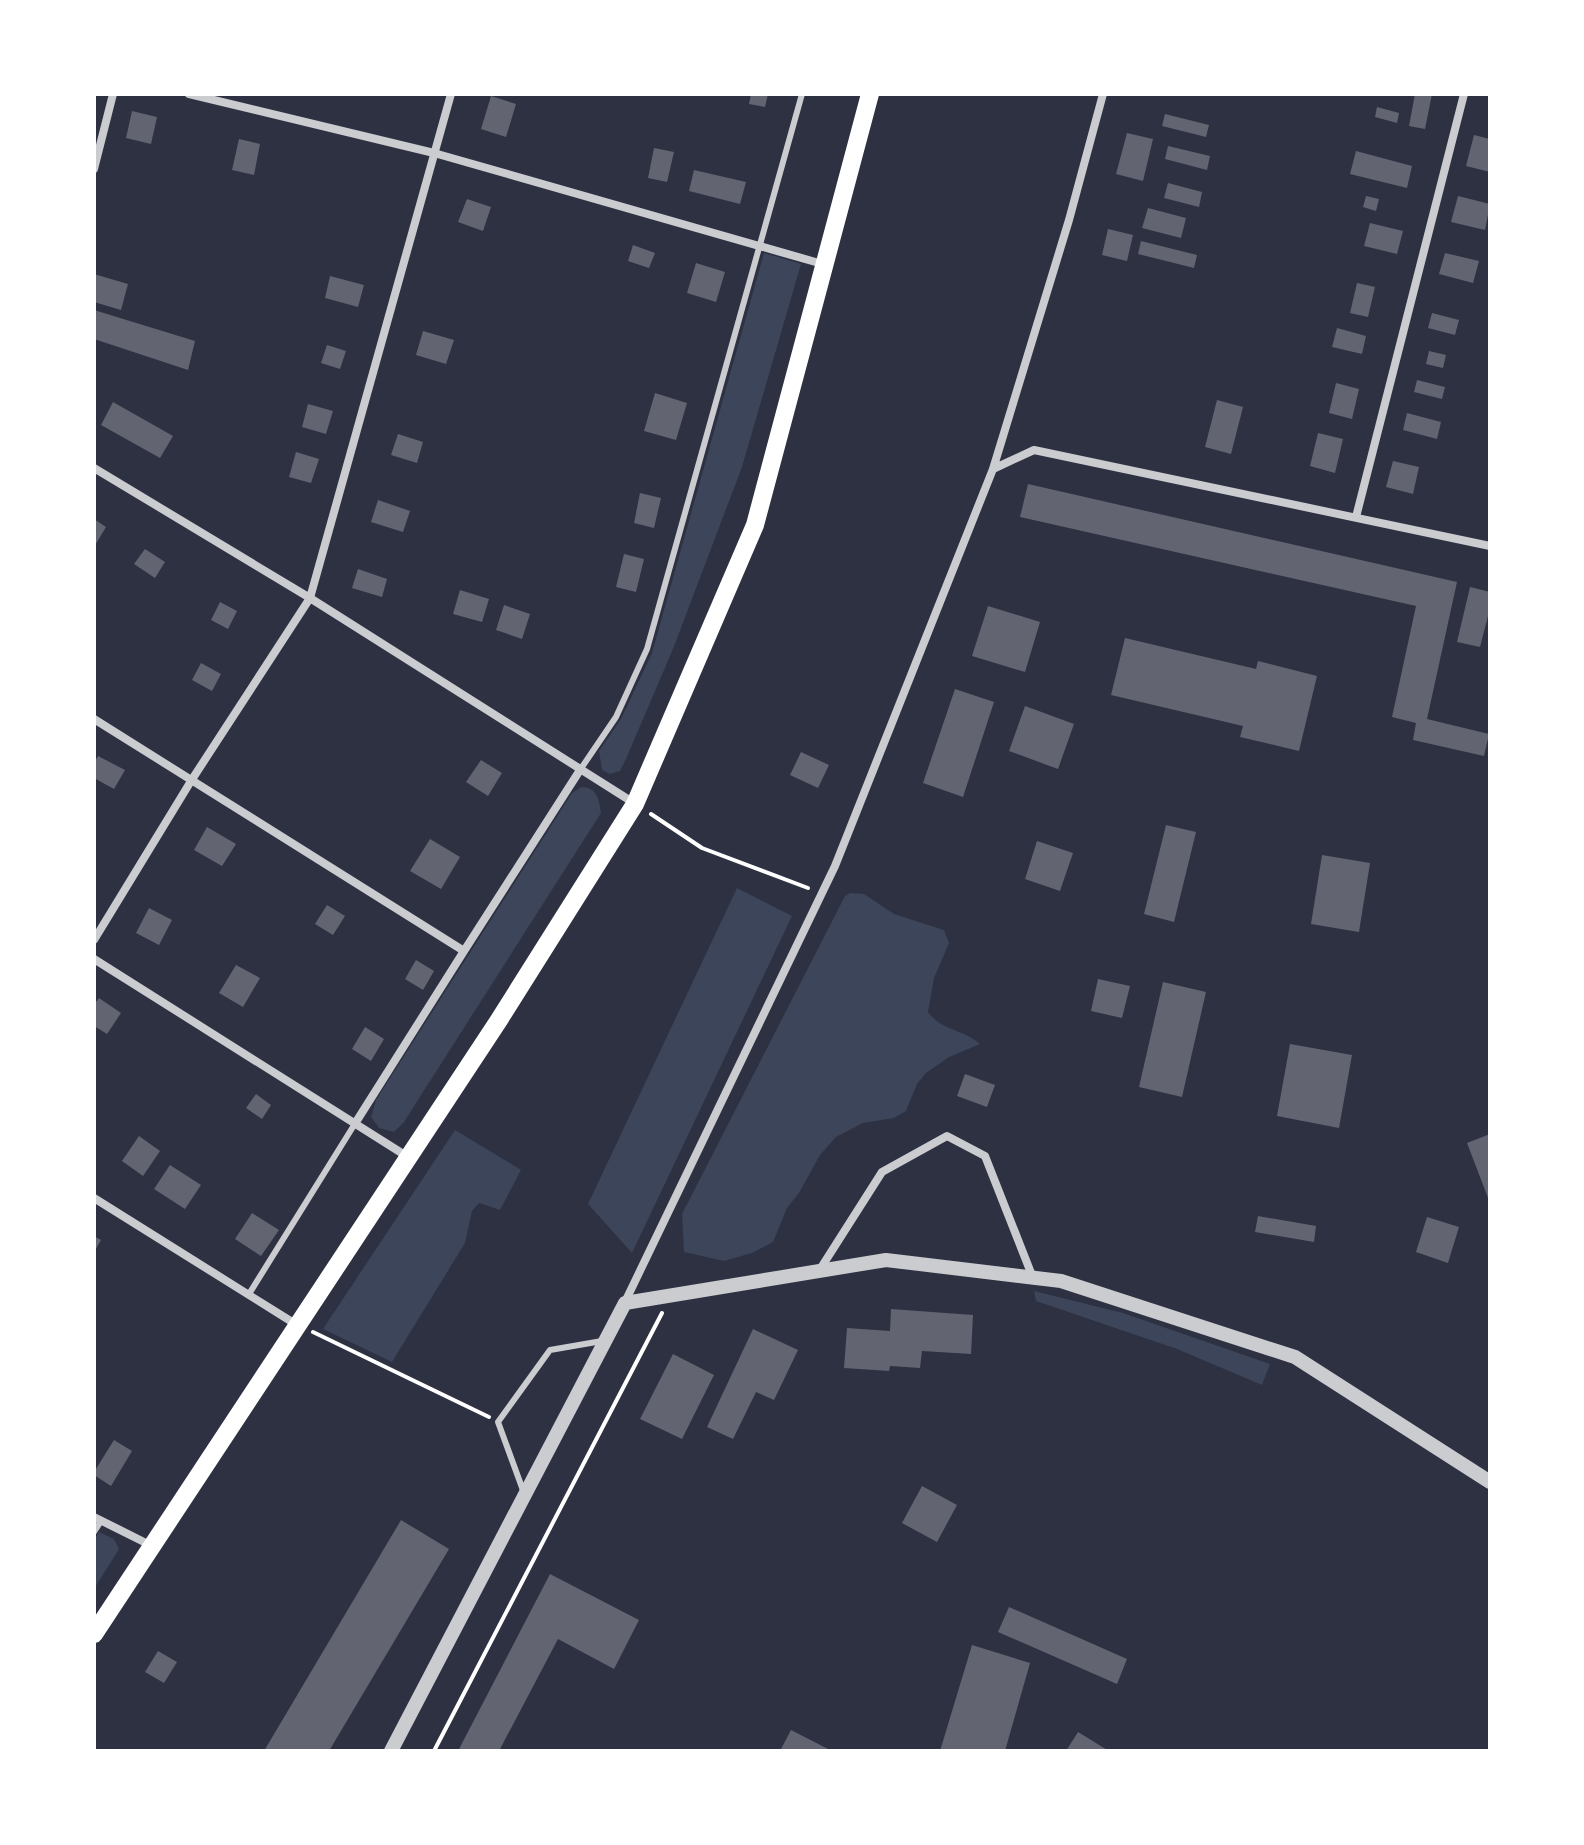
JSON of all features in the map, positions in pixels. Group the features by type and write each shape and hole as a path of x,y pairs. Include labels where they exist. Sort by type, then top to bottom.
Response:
{"main road":[{"path":"94,1634 409,1158 635,804 755,525 870,94"}],"street":[{"path":"94,169 113,94"},
{"path":"189,94 434,153 826,265"},
{"path":"94,940 191,781 310,598 451,94"},
{"path":"391,1751 625,1303 835,866 993,469 1069,220 1103,94"},
{"path":"1356,517 1464,94"},
{"path":"993,469 1034,450 1490,546"},
{"path":"94,468 310,598 635,804"},
{"path":"94,719 464,951"},
{"path":"356,1122 580,770"},
{"path":"94,959 409,1158"},
{"path":"818,1271 882,1172 947,1136 985,1156 1033,1278"},
{"path":"94,1198 298,1325"},
{"path":"625,1303 886,1260 1061,1281 1295,1357 1490,1482"},
{"path":"97,1519 151,1546"}],"lane":[{"path":"580,770 616,717 647,649 802,94"},
{"path":"249,1294 356,1122"},
{"path":"525,1495 498,1422 550,1350 605,1340"},
{"path":"94,1532 97,1519"}],"path":[{"path":"635,804 702,848 822,893"},
{"path":"434,1751 671,1295"},
{"path":"298,1325 442,1392 498,1422"}],"shaded area":[{"path":"764,253 801,264 742,467 673,649 626,759 620,771 610,774 602,770 599,751 621,719 652,653"},
{"path":"581,787 594,792 601,813 404,1122 394,1132 379,1128 371,1117 376,1100 572,793"},
{"path":"737,888 792,916 632,1253 588,1204"},
{"path":"850,893 864,894 894,914 944,930 949,943 934,978 928,1012 940,1023 980,1044 949,1057 926,1073 917,1084 906,1111 894,1118 863,1123 836,1137 820,1155 787,1208 773,1242 752,1253 724,1261 684,1252 682,1214 845,896"},
{"path":"455,1130 521,1170 500,1210 479,1203 472,1211 465,1243 392,1362 323,1329"},
{"path":"1034,1291 1123,1313 1270,1364 1262,1385 1177,1349 1036,1301"},
{"path":"99,1532 114,1539 119,1549 94,1589 94,1540"}],"building":[{"path":"751,94 768,94 765,107 749,104"},
{"path":"1415,94 1432,94 1425,129 1409,126"},
{"path":"491,96 516,104 506,137 481,129"},
{"path":"1377,107 1399,113 1397,123 1375,117"},
{"path":"132,111 157,117 151,144 126,138"},
{"path":"1165,114 1209,125 1206,137 1162,126"},
{"path":"1127,133 1153,139 1143,181 1116,174"},
{"path":"1474,135 1490,139 1490,172 1466,166"},
{"path":"239,139 260,144 254,175 232,170"},
{"path":"1168,146 1210,156 1207,170 1165,159"},
{"path":"654,148 674,152 667,182 648,178"},
{"path":"1356,151 1412,166 1407,188 1350,174"},
{"path":"694,170 746,182 740,204 689,191"},
{"path":"1168,183 1202,192 1199,207 1164,198"},
{"path":"1366,196 1379,199 1376,211 1363,207"},
{"path":"1458,196 1490,204 1485,230 1451,222"},
{"path":"467,199 491,207 483,231 458,222"},
{"path":"1148,208 1186,218 1181,238 1142,228"},
{"path":"1370,223 1403,231 1397,254 1364,246"},
{"path":"1108,229 1133,235 1127,261 1102,255"},
{"path":"1141,241 1197,255 1194,268 1138,254"},
{"path":"633,245 655,253 649,268 628,261"},
{"path":"1445,253 1479,261 1473,283 1439,274"},
{"path":"696,263 725,272 716,302 687,293"},
{"path":"94,274 128,284 121,310 94,302"},
{"path":"330,276 364,285 358,307 325,298"},
{"path":"1357,283 1375,287 1368,317 1350,313"},
{"path":"94,310 195,341 188,370 94,339"},
{"path":"1432,313 1459,320 1455,335 1428,328"},
{"path":"1337,328 1366,336 1362,354 1332,347"},
{"path":"423,331 454,340 446,364 416,355"},
{"path":"327,345 346,351 340,369 321,363"},
{"path":"1429,351 1446,355 1443,368 1426,364"},
{"path":"1417,380 1445,387 1442,399 1414,392"},
{"path":"1336,383 1359,389 1352,419 1329,413"},
{"path":"655,393 687,403 676,440 644,431"},
{"path":"1217,400 1243,407 1231,454 1205,447"},
{"path":"113,402 173,436 160,458 101,425"},
{"path":"308,404 333,411 326,434 302,427"},
{"path":"1407,413 1441,422 1437,439 1403,430"},
{"path":"1318,433 1343,439 1335,473 1310,466"},
{"path":"398,434 423,442 417,463 391,455"},
{"path":"296,452 319,459 311,483 289,477"},
{"path":"1393,461 1419,467 1413,494 1386,487"},
{"path":"1028,484 1457,582 1427,719 1489,734 1484,756 1413,740 1416,723 1392,717 1416,606 1020,517"},
{"path":"640,493 661,498 654,528 634,523"},
{"path":"378,500 410,511 403,532 371,522"},
{"path":"94,519 106,527 94,547"},
{"path":"145,549 165,562 155,578 134,564"},
{"path":"624,554 644,559 636,592 616,587"},
{"path":"358,569 387,579 382,597 352,588"},
{"path":"1470,587 1490,592 1490,616 1480,647 1457,642"},
{"path":"460,590 489,599 482,622 453,614"},
{"path":"220,602 237,611 228,629 211,620"},
{"path":"504,605 530,614 522,639 496,630"},
{"path":"988,606 1040,622 1025,672 972,656"},
{"path":"1125,638 1256,669 1258,661 1317,676 1299,751 1240,737 1243,726 1111,695"},
{"path":"201,663 221,674 212,691 192,680"},
{"path":"955,689 994,702 963,797 923,783"},
{"path":"1025,706 1074,724 1058,769 1009,751"},
{"path":"801,752 829,765 818,788 790,775"},
{"path":"98,756 125,770 114,789 94,778 94,763"},
{"path":"481,760 502,773 488,796 466,782"},
{"path":"1166,825 1196,832 1174,922 1144,914"},
{"path":"207,827 236,844 222,866 194,850"},
{"path":"430,839 460,857 441,889 410,871"},
{"path":"1037,841 1073,853 1060,891 1025,879"},
{"path":"1322,855 1370,863 1359,932 1311,924"},
{"path":"327,905 345,916 333,935 315,924"},
{"path":"149,908 172,920 159,945 136,933"},
{"path":"416,960 434,971 423,990 405,979"},
{"path":"236,965 260,978 243,1007 219,993"},
{"path":"1098,979 1130,986 1122,1018 1091,1011"},
{"path":"1163,982 1206,992 1182,1097 1139,1087"},
{"path":"99,998 121,1013 107,1034 94,1026 94,1005"},
{"path":"365,1027 384,1039 371,1061 352,1049"},
{"path":"1290,1044 1352,1055 1339,1128 1277,1116"},
{"path":"965,1074 995,1085 987,1107 957,1096"},
{"path":"256,1094 271,1105 262,1119 246,1108"},
{"path":"1490,1134 1490,1203 1467,1143"},
{"path":"139,1136 160,1151 143,1176 122,1161"},
{"path":"170,1165 201,1185 185,1209 154,1189"},
{"path":"252,1213 279,1230 261,1256 235,1239"},
{"path":"1258,1216 1316,1226 1314,1242 1255,1232"},
{"path":"1427,1217 1459,1227 1448,1263 1416,1252"},
{"path":"94,1236 101,1240 94,1252"},
{"path":"891,1309 973,1315 971,1354 922,1351 920,1368 890,1366 889,1371 844,1368 847,1328 890,1331"},
{"path":"753,1329 798,1350 774,1400 756,1392 733,1439 707,1427"},
{"path":"673,1354 714,1375 682,1439 640,1419"},
{"path":"114,1440 132,1451 111,1486 94,1472"},
{"path":"922,1486 957,1505 937,1542 902,1523"},
{"path":"401,1520 449,1549 329,1751 264,1751"},
{"path":"550,1574 639,1620 614,1669 558,1639 499,1751 458,1751"},
{"path":"1009,1607 1127,1659 1117,1684 998,1632"},
{"path":"972,1645 1030,1663 1005,1751 940,1751"},
{"path":"158,1651 177,1662 164,1683 145,1672"},
{"path":"791,1730 832,1751 780,1751"},
{"path":"1078,1732 1109,1751 1066,1751"}]}
